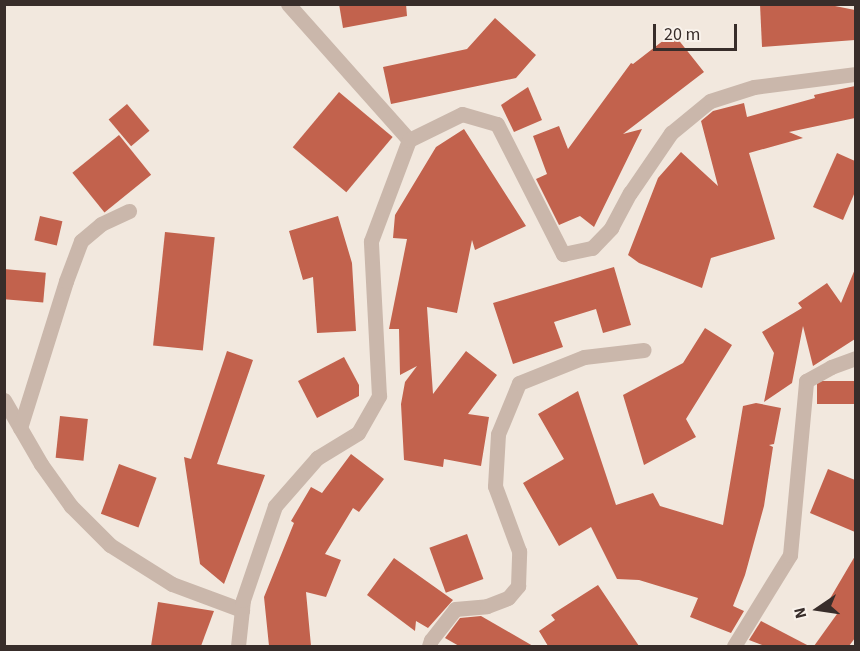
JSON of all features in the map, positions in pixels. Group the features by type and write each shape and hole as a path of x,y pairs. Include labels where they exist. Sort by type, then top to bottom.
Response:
{"street":[{"path":"288,4 408,140"},
{"path":"238,646 243,600 275,506 317,458 358,433 379,396 371,241 408,140 462,114 496,124 563,254 592,248 611,228 630,193 671,133 710,101 754,87 855,74"},
{"path":"20,428 66,281 81,241 101,224 129,211"},
{"path":"429,646 431,640 455,609 487,606 508,598 518,586 519,551 495,486 498,434 519,383 584,357 644,350"},
{"path":"734,646 790,555 806,381 831,367 855,358"},
{"path":"4,400 71,506 110,545 172,584 242,610"}],"building":[{"path":"339,4 406,4 407,16 343,28"},
{"path":"760,4 825,4 855,10 855,40 762,47"},
{"path":"495,18 536,55 516,78 391,104 383,67 467,49"},
{"path":"673,33 704,72 623,134 642,129 594,227 580,216 559,225 536,179 547,174 533,136 559,126 568,149 631,63 633,64"},
{"path":"855,86 855,118 789,132 803,138 749,153 775,239 711,258 702,288 639,263 628,255 658,178 681,152 718,186 701,121 713,111 744,103 747,117 815,98 814,95"},
{"path":"528,87 542,120 514,132 501,105"},
{"path":"339,92 393,137 346,192 293,147"},
{"path":"127,104 149,131 131,146 109,119"},
{"path":"464,129 526,226 475,250 472,240 457,313 427,307 433,394 466,351 497,375 468,414 489,417 481,466 444,459 443,467 404,460 401,404 405,382 417,366 400,375 399,329 389,329 407,239 393,238 395,215 436,147"},
{"path":"119,135 151,175 104,212 72,173"},
{"path":"837,153 855,161 855,192 843,220 813,207"},
{"path":"40,216 62,221 57,246 34,240"},
{"path":"338,216 352,263 356,331 317,333 313,277 303,280 289,231"},
{"path":"165,232 215,237 203,351 153,345"},
{"path":"614,267 631,325 603,333 596,309 554,322 563,347 513,364 493,303"},
{"path":"4,269 46,273 43,303 4,299"},
{"path":"855,269 855,339 813,366 803,326 792,383 764,402 774,353 762,332 802,308 798,303 827,283 841,303"},
{"path":"705,328 732,345 686,419 696,437 644,465 623,395 683,363"},
{"path":"227,351 253,360 217,464 265,475 224,584 200,564 184,457 191,459"},
{"path":"344,357 359,385 359,396 317,418 298,381"},
{"path":"817,381 855,381 855,404 817,404"},
{"path":"578,391 616,505 653,493 660,506 723,525 743,406 756,403 781,408 774,444 769,445 773,447 764,506 745,575 733,606 744,611 731,633 690,617 698,598 639,580 617,579 591,527 559,546 523,483 564,459 538,414"},
{"path":"60,416 88,419 83,461 56,458"},
{"path":"351,454 384,479 359,512 353,508 325,554 341,560 326,597 306,592 311,646 269,646 264,597 294,523 291,521 311,487 322,493"},
{"path":"119,464 157,478 138,527 101,514"},
{"path":"828,469 855,480 855,532 810,513"},
{"path":"467,534 483,579 446,593 429,548"},
{"path":"855,556 855,638 849,646 814,646 837,614 825,607"},
{"path":"394,558 453,600 428,628 416,621 415,631 367,595"},
{"path":"598,585 639,646 548,646 539,631 555,620 551,615"},
{"path":"158,602 214,611 201,646 151,646"},
{"path":"481,616 533,646 459,646 445,638 460,618"},
{"path":"761,621 809,646 765,646 749,640"}]}
